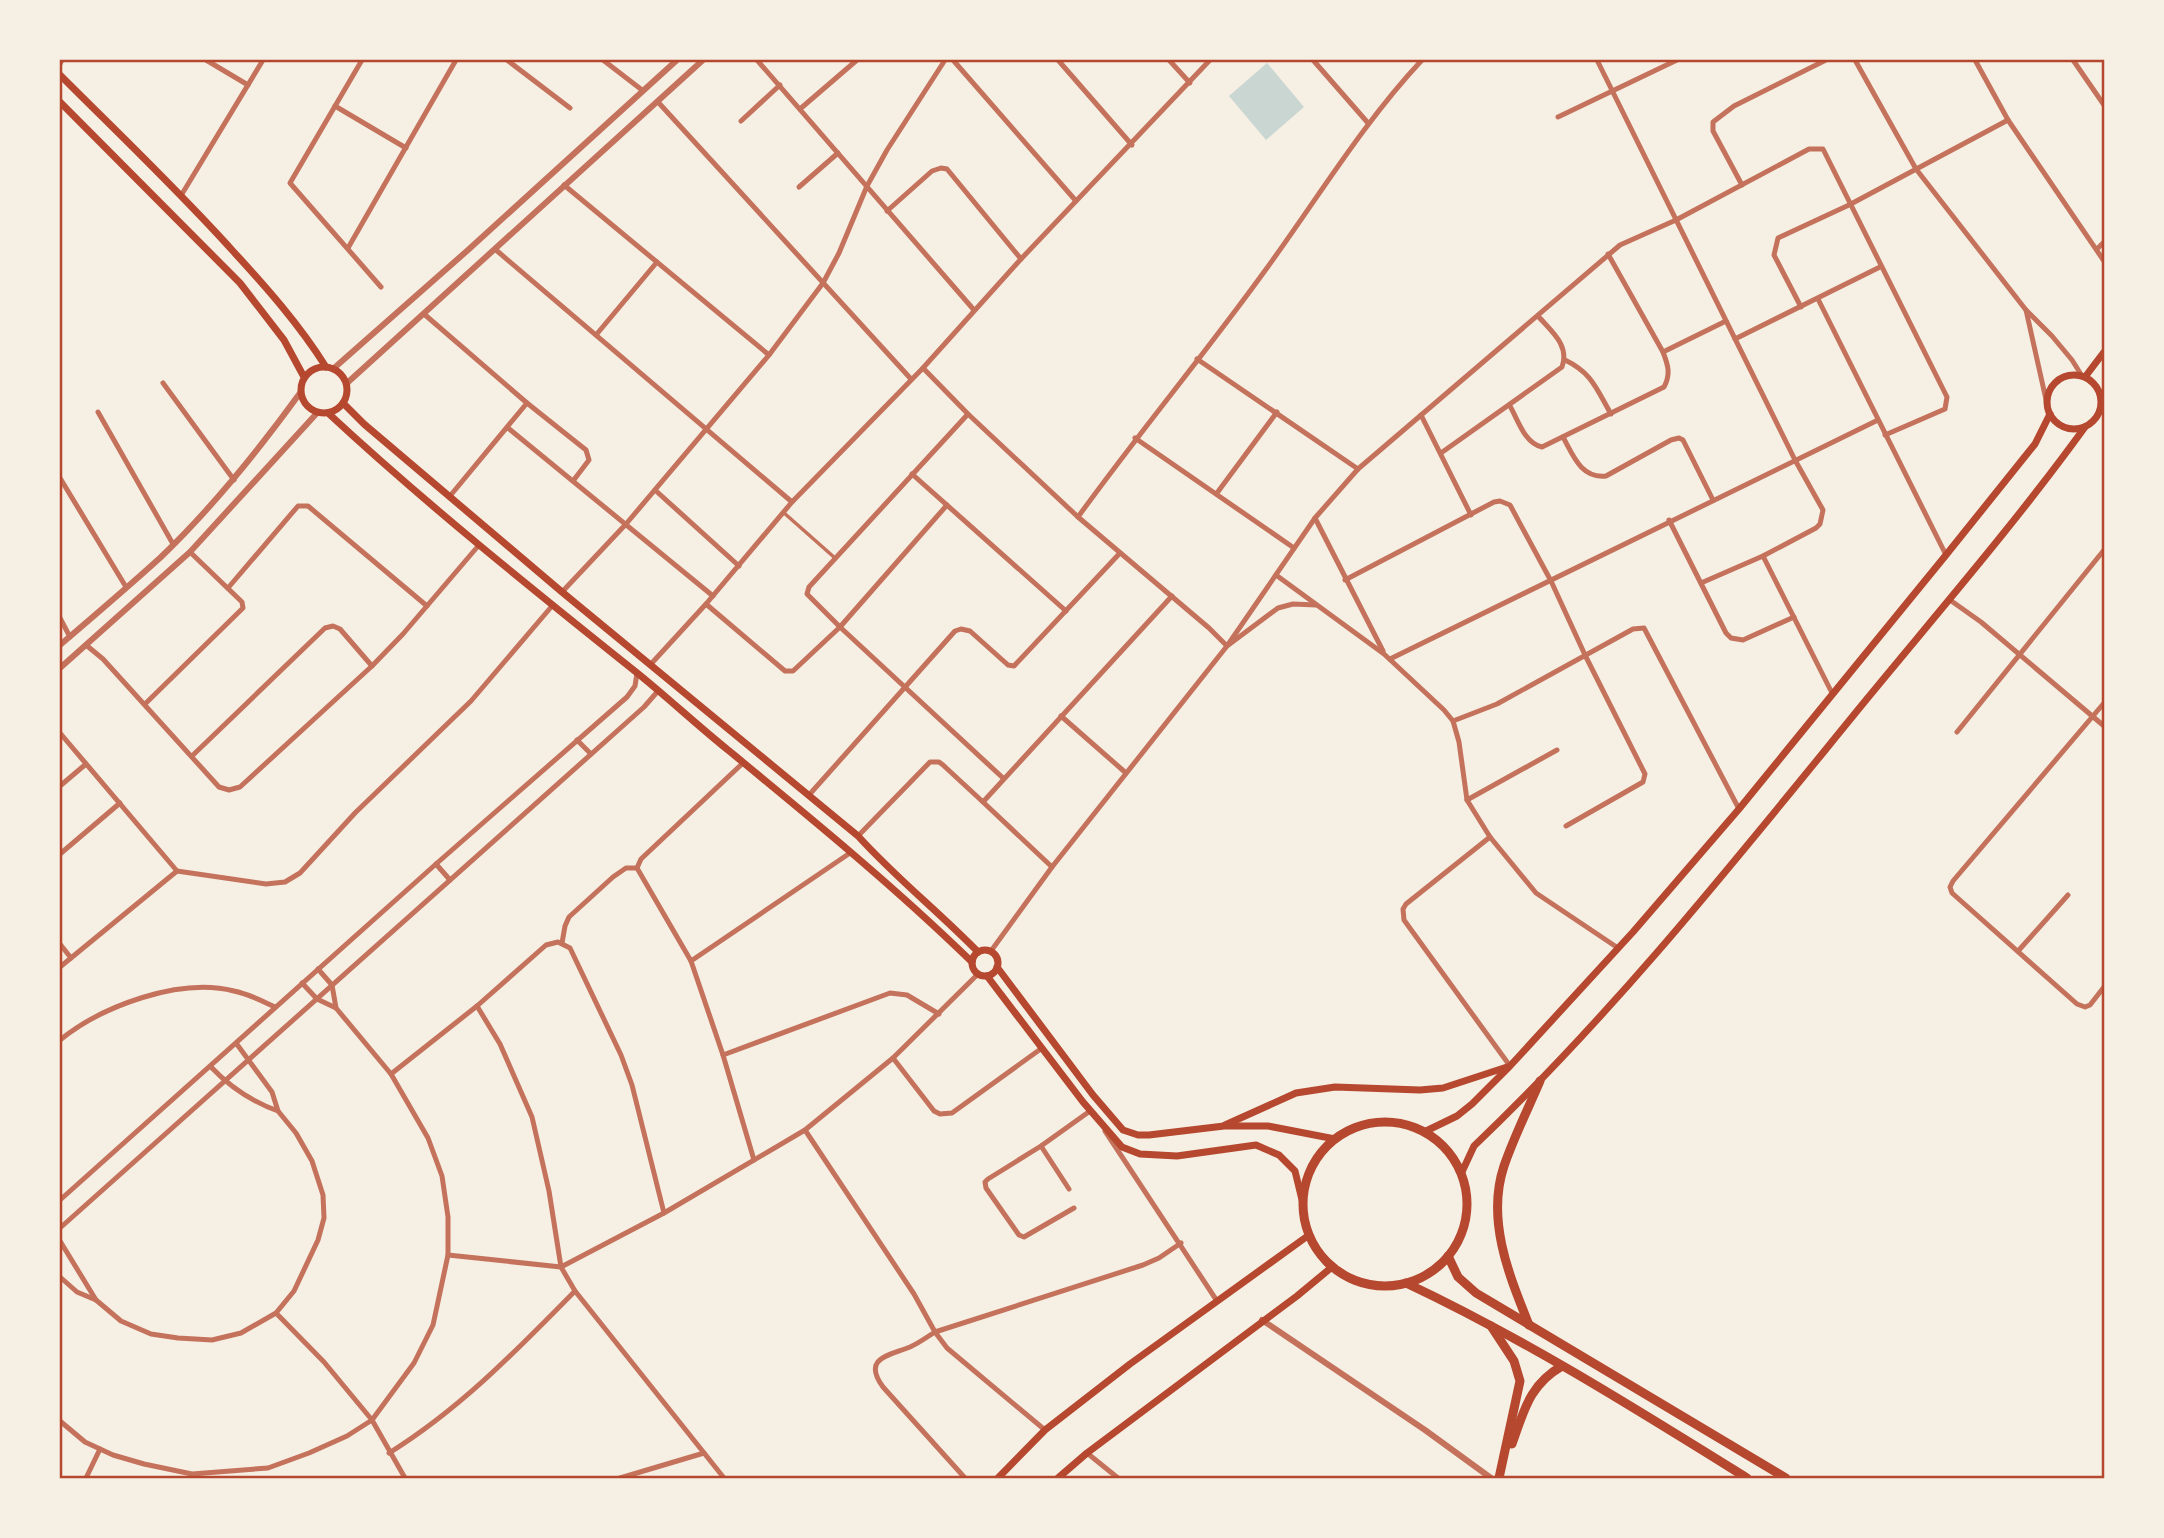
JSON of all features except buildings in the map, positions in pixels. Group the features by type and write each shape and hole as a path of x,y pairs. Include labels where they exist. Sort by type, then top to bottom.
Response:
{"highway":[{"path":"1530,1326 1510,1280 1501,1246 1498,1205 1503,1169 1540,1081"},
{"path":"1382,1122 1404,1124 1424,1132 1448,1151 1461,1174 1466,1197 1466,1217 1458,1239 1448,1256 1427,1274 1406,1283 1370,1285 1351,1279 1332,1267 1318,1252 1309,1235 1303,1204 1310,1169 1335,1139 1354,1128 1382,1122"},
{"path":"1448,1256 1458,1277 1466,1286 1786,1479"},
{"path":"1406,1283 1490,1324 1747,1479"},
{"path":"1490,1324 1514,1360 1520,1381 1500,1479"},
{"path":"1500,1479 1530,1396 1545,1376 1562,1366"}],"main road":[{"path":"60,75 182,194 279,302 329,368 342,376 346,384 343,403 328,413 317,413 306,405 300,393 304,377 315,368 329,368"},
{"path":"60,102 240,283 284,340 304,377"},
{"path":"2083,377 2105,352"},
{"path":"1461,1174 1475,1146 1615,1001 1701,903 1950,600 2097,415 2102,406 2098,390 2083,377 2073,375 2057,381 2048,396 2050,414 2056,422 2065,427 2085,427"},
{"path":"343,403 364,424 562,592 858,836 978,952"},
{"path":"328,413 479,545 659,691 934,924 972,962 973,968 982,975 1122,1147 1140,1154 1177,1156 1256,1145 1287,1161 1295,1171 1303,1204"},
{"path":"1424,1132 1462,1112 1510,1066 1618,948 1739,809 1946,555 2035,444 2050,414"},
{"path":"972,962 978,952 986,950 991,951 997,958 997,967 993,973 982,975"},
{"path":"997,967 1093,1094 1124,1130 1138,1135 1224,1126 1268,1126 1335,1139"},
{"path":"1224,1126 1296,1093 1335,1087 1420,1090 1443,1088 1510,1066"},
{"path":"999,1479 1045,1430 1309,1235"},
{"path":"1058,1479 1087,1453 1332,1267"}],"street":[{"path":"206,60 248,85"},
{"path":"182,194 263,60"},
{"path":"362,60 290,183 381,287"},
{"path":"348,248 456,60"},
{"path":"507,60 570,107"},
{"path":"603,60 642,90"},
{"path":"329,368 468,250 677,60"},
{"path":"346,384 703,60"},
{"path":"757,60 974,310"},
{"path":"800,109 858,60"},
{"path":"562,592 626,524 706,430 769,355 823,283 839,253 867,186 945,60"},
{"path":"953,60 1076,201"},
{"path":"1058,60 1132,145"},
{"path":"1169,60 1190,83"},
{"path":"651,664 713,596 792,502 923,368 1021,259 1210,60"},
{"path":"1313,60 1368,123"},
{"path":"1078,517 1301,221 1368,123 1422,60"},
{"path":"1597,60 1822,510 1820,524 1815,528 1763,556 1701,583"},
{"path":"1558,117 1677,60"},
{"path":"1742,185 1713,131 1713,122 1734,106 1826,60"},
{"path":"1855,60 1916,169 2026,310 2052,335 2083,377"},
{"path":"1975,60 2008,120 2105,261"},
{"path":"2073,60 2105,106"},
{"path":"741,121 780,85"},
{"path":"659,102 911,379"},
{"path":"335,106 406,148"},
{"path":"1801,307 1774,255 1778,238 1849,205 2008,120"},
{"path":"991,951 1052,867 1227,646 1315,518 1357,469 1608,254 1635,237 1676,220 1809,149 1823,149 1880,267 1946,393 1945,409 1885,435"},
{"path":"799,187 838,153"},
{"path":"887,211 932,171 941,167 947,169 1021,259"},
{"path":"564,185 769,355"},
{"path":"2097,249 2105,242"},
{"path":"496,250 792,502"},
{"path":"1510,406 1529,441 1535,446 1550,445 1664,387 1669,367 1663,352 1608,254"},
{"path":"596,335 657,262"},
{"path":"1735,339 1880,267"},
{"path":"1818,299 1946,555"},
{"path":"2026,310 2047,404"},
{"path":"424,314 588,453 589,460 573,481"},
{"path":"1441,453 1553,376 1562,367 1562,344 1538,316"},
{"path":"1663,352 1726,321"},
{"path":"1197,359 1357,469"},
{"path":"1564,360 1581,368 1588,375 1611,414"},
{"path":"923,368 1078,517 1227,646"},
{"path":"163,383 234,480"},
{"path":"60,645 173,544 234,480 300,393"},
{"path":"450,496 527,403"},
{"path":"98,412 173,544"},
{"path":"1217,493 1277,412"},
{"path":"60,668 190,552 317,413"},
{"path":"968,414 809,587 808,596 1003,778"},
{"path":"1421,415 1471,515"},
{"path":"1390,659 1669,520 1878,420"},
{"path":"508,428 713,596"},
{"path":"1563,437 1583,470 1597,477 1606,476 1671,440 1683,440 1713,500"},
{"path":"1135,438 1294,548"},
{"path":"912,474 1066,611"},
{"path":"60,478 126,587"},
{"path":"655,490 739,566"},
{"path":"1345,580 1485,507 1500,501 1510,505 1643,769 1643,782 1566,826"},
{"path":"228,588 298,506 304,505 427,606"},
{"path":"706,604 785,671 798,669 840,627 947,505"},
{"path":"783,512 835,558"},
{"path":"1315,518 1384,654"},
{"path":"1669,520 1726,633 1731,638 1743,640 1794,617"},
{"path":"86,645 103,659 219,787 229,790 240,787 372,666 479,545"},
{"path":"1957,732 2105,550"},
{"path":"145,704 242,610 242,602 190,552"},
{"path":"809,794 958,629 970,631 1008,665 1014,666 1120,553"},
{"path":"1763,556 1832,693"},
{"path":"1276,575 1384,654 1444,710 1453,721 1463,758 1467,800 1490,837 1536,893 1618,948"},
{"path":"983,802 1172,596"},
{"path":"1950,600 2021,655 2105,726"},
{"path":"60,733 177,871 279,884 294,878 355,813 471,701 552,606"},
{"path":"1227,646 1283,606 1316,606"},
{"path":"60,618 69,637"},
{"path":"192,756 325,628 333,626 340,629 372,666"},
{"path":"1453,721 1497,704 1640,627 1648,631 1739,809"},
{"path":"60,1200 627,697 635,686 637,673"},
{"path":"60,1228 659,691"},
{"path":"2105,703 1951,884 1952,893 2082,1006 2090,1005 2105,987"},
{"path":"1061,716 1126,773"},
{"path":"578,740 591,754"},
{"path":"1467,800 1557,750"},
{"path":"858,836 930,762 939,762 1052,867"},
{"path":"637,870 641,859 743,763"},
{"path":"60,786 86,764"},
{"path":"60,854 120,803"},
{"path":"1490,837 1406,904 1403,915 1440,971 1510,1066"},
{"path":"691,961 850,853"},
{"path":"436,864 450,880"},
{"path":"562,943 569,917 626,868 637,870 691,961 723,1055 754,1160"},
{"path":"60,967 177,871"},
{"path":"2019,950 2068,895"},
{"path":"391,1074 477,1006 546,945 552,942 562,943 572,950 627,1069 664,1213"},
{"path":"60,944 71,958"},
{"path":"318,969 332,985 336,1008"},
{"path":"448,1255 561,1267 664,1213 805,1130 893,1058 982,975"},
{"path":"60,1421 86,1442 100,1449 144,1465 192,1476 268,1468 337,1440 372,1420 414,1363 433,1325 448,1255 448,1217 442,1176 428,1138 391,1074 336,1008 317,999 302,983"},
{"path":"60,1040 108,1011 141,998 187,989 232,990 275,1007"},
{"path":"723,1055 890,993 907,995 939,1014"},
{"path":"477,1006 500,1044 532,1117 549,1191 561,1267 575,1291 724,1479"},
{"path":"60,1278 77,1292 96,1300 121,1321 152,1334 212,1340 241,1333 276,1312 293,1291 308,1264 324,1218 323,1195 312,1161 296,1133 278,1111 272,1092 236,1043"},
{"path":"893,1058 934,1111 946,1115 1042,1048"},
{"path":"211,1066 224,1081 266,1107 278,1111"},
{"path":"1074,1208 1024,1237 1019,1235 986,1188 985,1182 1090,1111"},
{"path":"1099,1122 1217,1301"},
{"path":"805,1130 947,1348 1045,1430"},
{"path":"1041,1146 1069,1189"},
{"path":"60,1241 96,1300"},
{"path":"965,1479 876,1378 874,1369 877,1361 915,1345 935,1332 1130,1270 1159,1258 1181,1243"},
{"path":"389,1452 425,1431 461,1403 575,1291"},
{"path":"276,1312 324,1362 372,1420 405,1479"},
{"path":"1262,1320 1445,1444 1491,1479"},
{"path":"86,1479 100,1449"},
{"path":"620,1479 704,1453"},
{"path":"1087,1453 1118,1479"}],"shaded area":[{"path":"1267,63 1304,107 1266,140 1229,96"}]}
